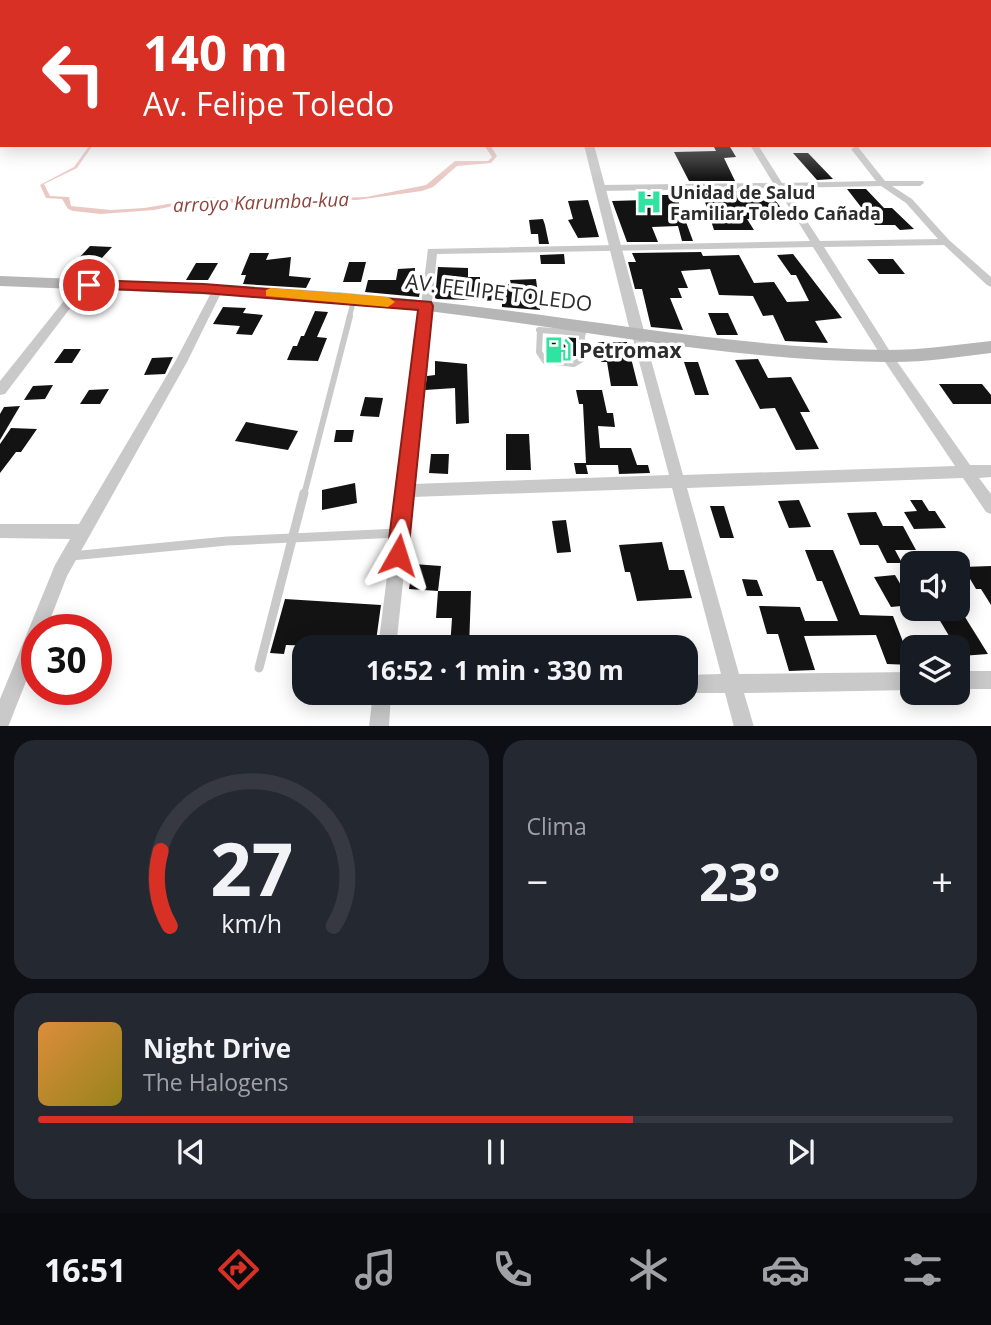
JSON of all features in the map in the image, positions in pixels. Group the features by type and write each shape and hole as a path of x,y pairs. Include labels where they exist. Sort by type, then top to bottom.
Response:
{"main road":[{"name":"AV. FELIPE TOLEDO","path":"0,281 218,289 354,299 426,306 585,330 637,331 764,347 887,356 991,348"}],"street":[{"path":"590,147 614,249 680,483 744,726"},
{"path":"755,147 887,356 991,507"},
{"path":"855,149 882,183 909,201 946,242 991,283"},
{"path":"600,188 920,183"},
{"path":"388,635 432,251 946,242"},
{"path":"0,390 83,284"},
{"path":"44,614 69,556 181,362 218,289"},
{"path":"405,491 991,471"},
{"path":"0,531 83,532"},
{"path":"0,722 21,670"},
{"path":"970,680 991,680"},
{"path":"698,684 900,681"},
{"path":"379,726 381,705"}],"lane":[{"path":"259,668 354,299"},
{"path":"539,325 539,352 545,360 574,363 582,359 585,330"},
{"path":"69,556 227,541 400,533"}],"water":[{"name":"arroyo Karumba-kua","path":"89,147 92,147 77,168 44,184 50,196 69,197 71,206 111,210 144,208 210,197 245,200 366,197 426,185 455,161 488,161 492,157 485,147 491,147 497,156 491,163 457,166 433,187 422,191 357,200 231,203 204,200 154,210 101,214 73,211 68,209 62,199 46,198 40,185 74,167"}],"building":[{"path":"714,147 730,147 736,157 724,158 735,181 689,181 674,152 716,151"},
{"path":"793,153 808,153 833,179 817,180"},
{"path":"847,189 866,189 884,208 892,208 914,229 900,230 895,225 875,225"},
{"path":"742,191 748,201 775,200 788,217 747,219 754,230 714,230 705,202 699,202 694,192"},
{"path":"643,195 676,195 693,241 682,241 678,226 652,227 658,242 627,242 612,201 645,200"},
{"path":"588,200 599,237 578,238 568,220 573,219 568,201"},
{"path":"543,219 549,244 539,244 538,234 531,234 529,220"},
{"path":"90,246 112,247 101,259 79,258"},
{"path":"701,252 703,256 739,255 754,283 774,282 787,302 809,301 796,275 791,275 777,255 793,254 842,318 815,321 828,343 785,341 773,315 763,316 753,296 719,295 710,269 681,271 688,288 678,288 682,298 670,298 683,330 651,327 642,289 635,289 628,262 636,262 632,253"},
{"path":"250,253 269,253 266,260 291,257 289,276 311,278 306,288 243,284 246,275 241,275"},
{"path":"564,254 565,264 541,264 540,255"},
{"path":"867,259 893,259 905,274 879,274"},
{"path":"349,262 366,262 361,282 343,282"},
{"path":"196,263 218,263 208,280 186,280"},
{"path":"438,267 468,268 468,277 480,277 480,284 511,284 510,280 536,279 540,310 502,307 502,301 437,299"},
{"path":"415,268 414,285 421,284 419,297 365,292 368,280 396,280 398,269"},
{"path":"223,307 246,308 243,313 263,315 252,335 236,334 240,326 213,324"},
{"path":"315,311 328,312 317,337 327,338 318,361 287,360 293,346 297,346 301,336 304,336"},
{"path":"708,313 728,313 738,335 717,335"},
{"path":"548,336 576,338 576,356 548,356"},
{"path":"598,342 627,342 638,386 611,386 607,362 601,362"},
{"path":"64,349 81,349 72,363 54,363"},
{"path":"173,357 165,374 144,375 152,358"},
{"path":"758,359 768,378 791,377 810,412 800,412 819,449 796,450 775,408 760,409 735,360"},
{"path":"435,361 467,364 469,423 456,424 455,388 425,390 427,376 435,375"},
{"path":"684,362 698,362 709,395 695,395"},
{"path":"939,384 982,384 991,395 991,404 953,404"},
{"path":"53,385 45,399 24,400 33,386"},
{"path":"109,389 100,404 80,404 89,390"},
{"path":"576,390 602,390 607,413 613,413 615,427 598,426 600,448 631,448 637,465 648,465 650,473 619,474 618,465 586,465 588,474 576,474 574,463 586,463 583,404 579,404"},
{"path":"365,397 383,398 379,417 360,416"},
{"path":"20,406 0,440 0,414 4,407"},
{"path":"246,422 298,431 288,450 235,441"},
{"path":"11,428 37,429 21,452 16,452 0,473 0,444"},
{"path":"336,430 354,430 352,442 334,442"},
{"path":"506,434 529,434 531,470 506,470"},
{"path":"431,454 449,454 448,474 429,473"},
{"path":"355,483 357,503 322,510 322,490"},
{"path":"799,500 811,527 789,528 778,501"},
{"path":"910,500 922,500 929,511 935,511 946,528 914,529 904,512 917,511"},
{"path":"710,506 724,506 734,538 720,538"},
{"path":"876,512 883,526 903,526 916,550 895,550 900,563 887,563 878,545 860,545 847,513"},
{"path":"566,520 571,552 557,553 552,521"},
{"path":"662,542 669,570 684,570 692,598 637,601 630,572 625,572 619,545"},
{"path":"805,550 833,550 860,615 893,616 900,635 900,665 887,664 876,635 804,636 815,670 789,671 778,634 767,634 759,606 800,607 805,621 838,621 822,581 817,581"},
{"path":"413,564 441,566 438,591 409,589"},
{"path":"991,566 991,605 981,589 976,589 970,579 970,567"},
{"path":"895,575 900,584 900,606 891,607 874,577"},
{"path":"742,579 757,580 763,596 747,596"},
{"path":"438,591 471,591 469,635 451,635 452,618 436,618"},
{"path":"285,599 381,605 377,635 292,635 292,645 286,645 284,654 270,653"},
{"path":"940,621 967,621 988,654 970,655 970,635 948,635"}],"slow traffic":[{"path":"271,293 388,302"}],"place":[{"name":"Unidad de Salud Familiar Toledo Cañada","path":"649,202"},
{"name":"Petromax","path":"558,350"}],"route":[{"path":"89,285 204,288 426,306 398,555"}]}
